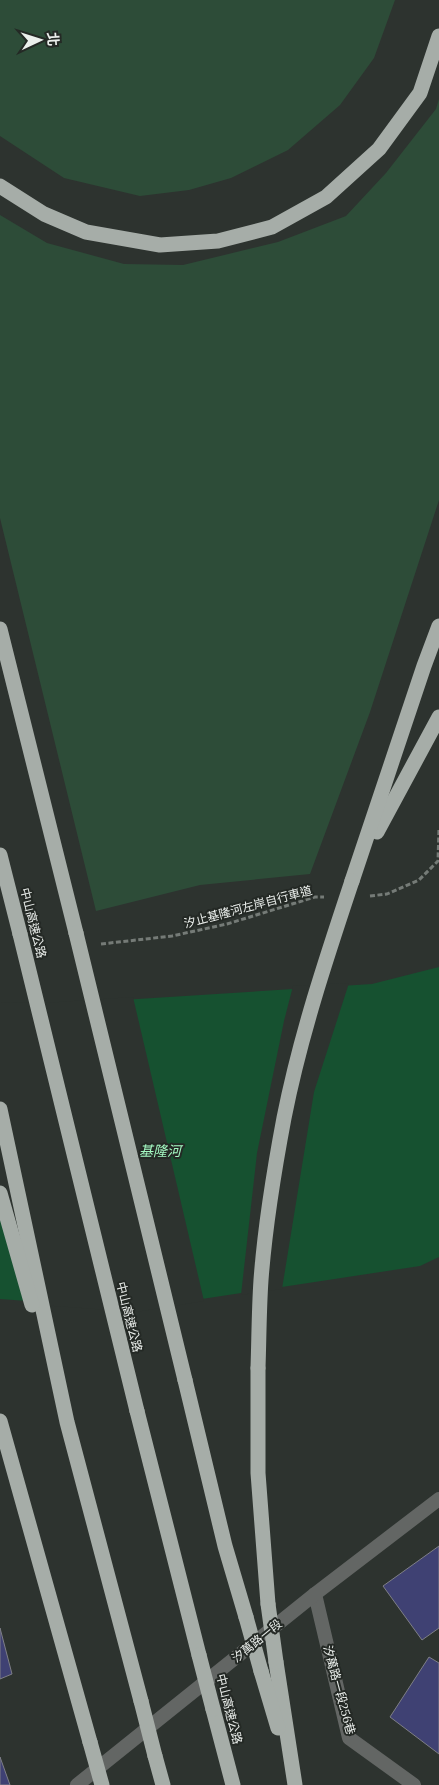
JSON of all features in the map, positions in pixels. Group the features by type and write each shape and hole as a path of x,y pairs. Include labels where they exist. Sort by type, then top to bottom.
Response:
{"highway":[{"path":"0,186 44,214 86,232 160,245 218,241 272,227 326,197 379,149 420,93 439,36"},
{"path":"294,1785 268,1604 258,1473 258,1368 261,1279 270,1204 284,1118 304,1036 328,952 439,626"},
{"path":"0,629 225,1546 294,1785"},
{"path":"352,880 439,717"},
{"name":"中山高速公路","path":"0,855 137,1411 233,1785"},
{"path":"0,1109 67,1422"},
{"path":"0,1193 67,1422 163,1785"},
{"path":"0,1421 102,1785"}],"street":[{"name":"汐萬路一段","path":"77,1785 315,1594 439,1499"},
{"name":"汐萬路一段256巷","path":"315,1594 349,1738 414,1785"}],"path":[{"path":"361,897 387,894 419,880 438,861 439,828"},
{"name":"汐止基隆河左岸自行車道","path":"108,944 172,936 227,924 315,897 333,897"}],"shaded area":[{"path":"0,0 395,0 374,58 340,105 288,150 231,178 189,190 140,196 64,178 0,136"},
{"path":"439,99 439,500 370,712 310,874 200,885 96,911 0,518 0,215 47,243 124,264 183,265 278,242 346,216 386,173 436,109"}],"water":[{"name":"基隆河","path":"439,967 439,1257 420,1266 136,1309 0,1299 0,1005 59,1004 372,984"}],"pier":[{"path":"349,983 314,1092 282,1289 241,1295 257,1153 293,986"},
{"path":"133,997 204,1301 136,1312 27,1304 0,1193 0,1003 59,1002"}],"building":[{"path":"439,1546 439,1628 422,1640 383,1586"},
{"path":"0,1628 12,1674 0,1679"},
{"path":"429,1657 439,1663 439,1754 390,1717"},
{"path":"0,1757 10,1785 0,1785"}]}
